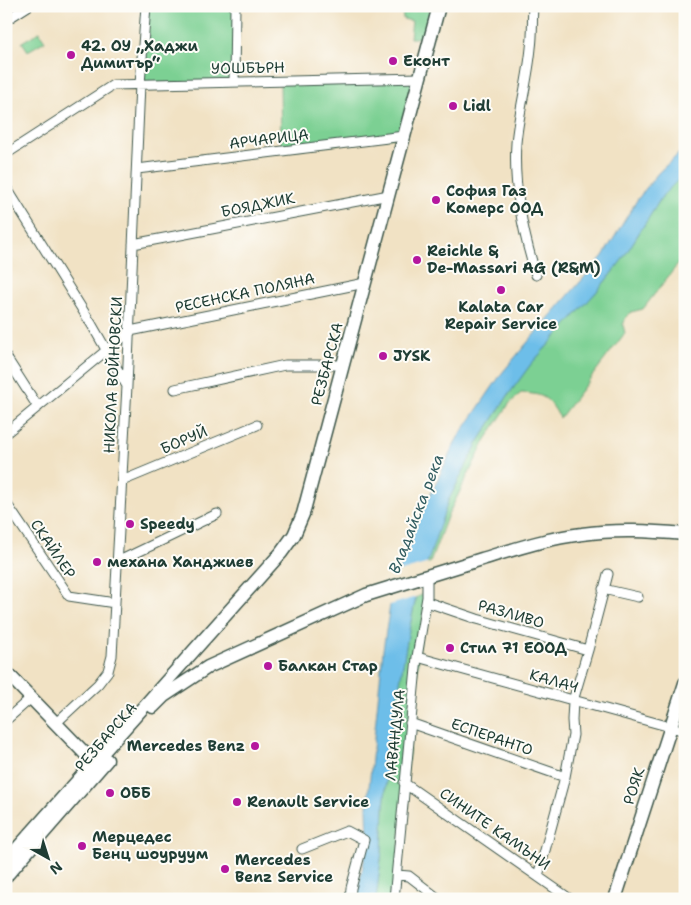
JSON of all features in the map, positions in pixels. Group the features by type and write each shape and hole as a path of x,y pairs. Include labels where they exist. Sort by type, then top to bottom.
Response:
{"street":[{"path":"6,20 28,6"},
{"name":"НИКОЛА ВОЙНОВСКИ","path":"56,723 98,684 108,671 112,656 130,331 140,84 146,6"},
{"path":"234,82 235,6"},
{"name":"РЕЗБАРСКА","path":"6,876 162,686 281,553 294,535 303,514 439,6"},
{"path":"533,6 531,49 516,146 517,185 522,223 536,275"},
{"name":"УОШБЪРН","path":"6,154 114,85 420,78"},
{"name":"АРЧАРИЦА","path":"137,169 404,136"},
{"path":"6,187 108,351 127,386"},
{"name":"БОЯДЖИК","path":"133,244 389,195"},
{"name":"РЕСЕНСКА ПОЛЯНА","path":"130,331 365,283"},
{"path":"6,433 130,331"},
{"path":"6,357 38,407"},
{"path":"175,389 285,365 343,365"},
{"name":"БОРУЙ","path":"122,481 257,425"},
{"name":"СКАЙЛЕР","path":"6,503 68,596 115,603"},
{"path":"117,562 217,514"},
{"path":"205,638 202,649 203,657 208,667 366,595 517,548 563,537 620,530 647,530 685,534"},
{"path":"538,876 565,777 574,735 572,720 573,701 608,574"},
{"name":"ЛАВАНДУЛА","path":"394,899 417,657 427,602 427,576"},
{"path":"603,589 638,597"},
{"name":"РАЗЛИВО","path":"427,602 588,650"},
{"name":"КАЛАЧ","path":"417,657 685,731"},
{"name":"РЕЗБАРСКА","path":"162,686 184,672 208,667"},
{"name":"РЕЗБАРСКА","path":"6,861 159,701 208,667"},
{"path":"6,672 96,766"},
{"name":"РОЯК","path":"615,899 685,683"},
{"path":"6,720 32,698"},
{"name":"ЕСПЕРАНТО","path":"410,723 565,777"},
{"name":"СИНИТЕ КАМЪНИ","path":"404,782 570,899"},
{"path":"302,849 347,831 364,840 351,888 350,899"},
{"path":"397,875 409,876 440,899"}],"green space":[{"path":"146,6 235,6 234,82 140,84"},
{"path":"431,6 423,38 410,38 412,21 403,19 402,7"},
{"path":"39,32 45,41 28,51 22,42"},
{"path":"420,78 404,136 281,151 280,81"},
{"path":"685,173 685,255 643,309 631,312 626,317 623,325 625,333 560,418 545,398 535,394 521,393 509,404 485,441 447,517 430,563 426,564 448,501 477,444 509,394 531,364 599,289 622,260 663,195"},
{"path":"427,576 394,899 376,899 392,730 416,597 422,595"}],"water":[{"path":"685,148 685,173 663,195 622,260 599,289 531,364 509,394 477,444 448,501 416,597 408,635 392,730 376,899 356,899 368,842 367,807 383,650 390,605 398,572 419,518 457,439 502,373 603,256 637,200 658,173"}],"pier":[{"path":"429,563 419,596 387,606 395,573"}],"place":[{"name":"42. ОУ „Хаджи Димитър“","path":"71,55"},
{"name":"Еконт","path":"393,61"},
{"name":"Lidl","path":"453,106"},
{"name":"София Газ Комерс ООД","path":"436,200"},
{"name":"Reichle & De-Massari AG (R&M)","path":"417,260"},
{"name":"Kalata Car Repair Service","path":"501,290"},
{"name":"JYSK","path":"383,356"},
{"name":"Speedy","path":"130,524"},
{"name":"механа Ханджиев","path":"97,562"},
{"name":"Стил 71 ЕООД","path":"450,648"},
{"name":"Балкан Стар","path":"268,666"},
{"name":"Mercedes Benz","path":"255,746"},
{"name":"ОББ","path":"110,793"},
{"name":"Renault Service","path":"237,802"},
{"name":"Мерцедес Бенц шоуруум","path":"82,846"},
{"name":"Mercedes Benz Service","path":"225,869"}],"water label":[{"name":"Владайска река","path":"416,514"}]}
